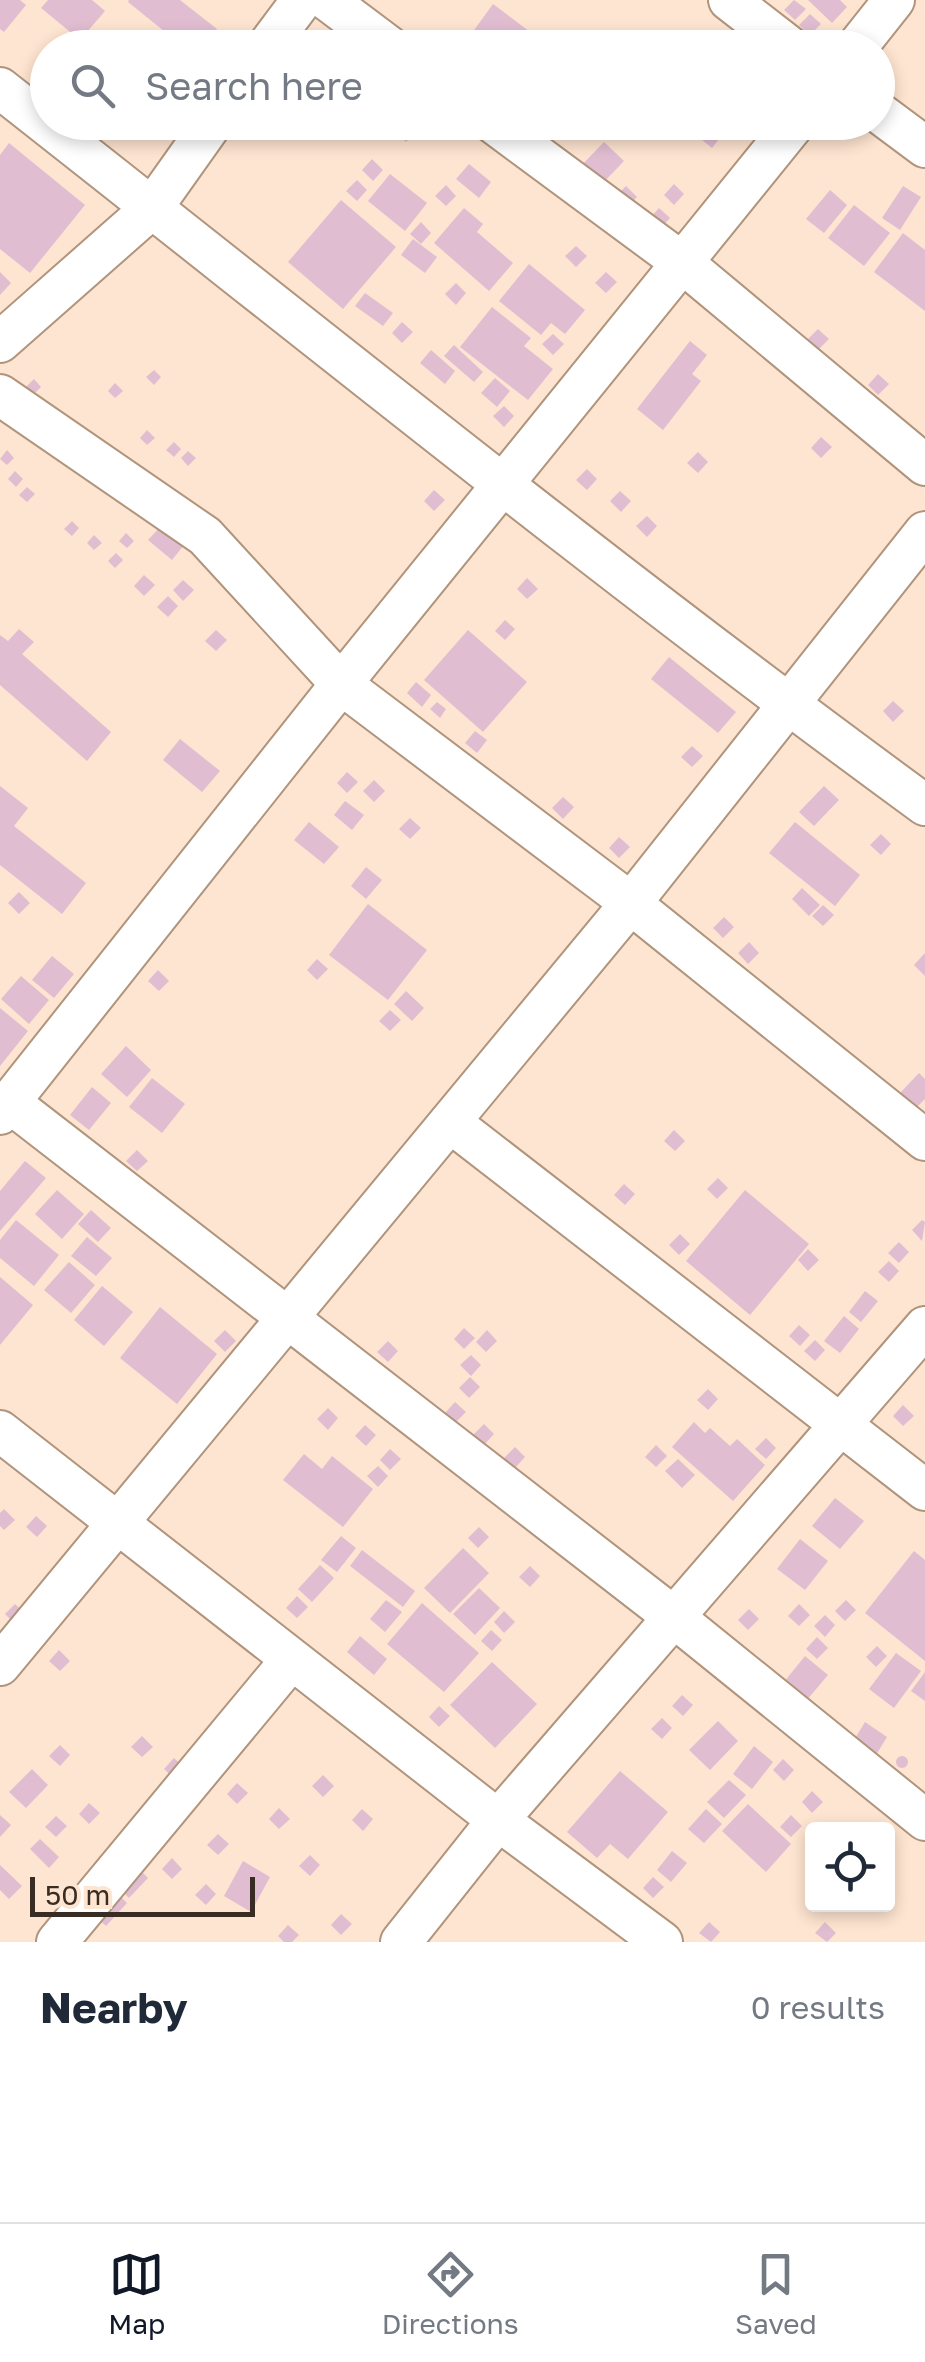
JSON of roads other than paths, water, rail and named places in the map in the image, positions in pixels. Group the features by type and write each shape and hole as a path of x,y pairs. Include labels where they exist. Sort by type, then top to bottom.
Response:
{"street":[{"path":"280,30 302,0"},
{"path":"326,0 367,30"},
{"path":"730,0 768,30"},
{"path":"870,30 894,0"},
{"path":"0,88 30,112"},
{"path":"895,125 925,147"},
{"path":"66,140 502,485 925,804"},
{"path":"0,342 152,208 199,140"},
{"path":"516,140 684,264 925,465"},
{"path":"782,140 341,684 5,1108 288,1319 674,1618 925,1820"},
{"path":"0,395 205,536 341,684 631,903 925,1140"},
{"path":"0,1665 631,903 925,532"},
{"path":"450,1122 925,1490"},
{"path":"401,1942 498,1820 925,1328"},
{"path":"0,1431 498,1820 662,1942"},
{"path":"58,1942 292,1660"}]}
